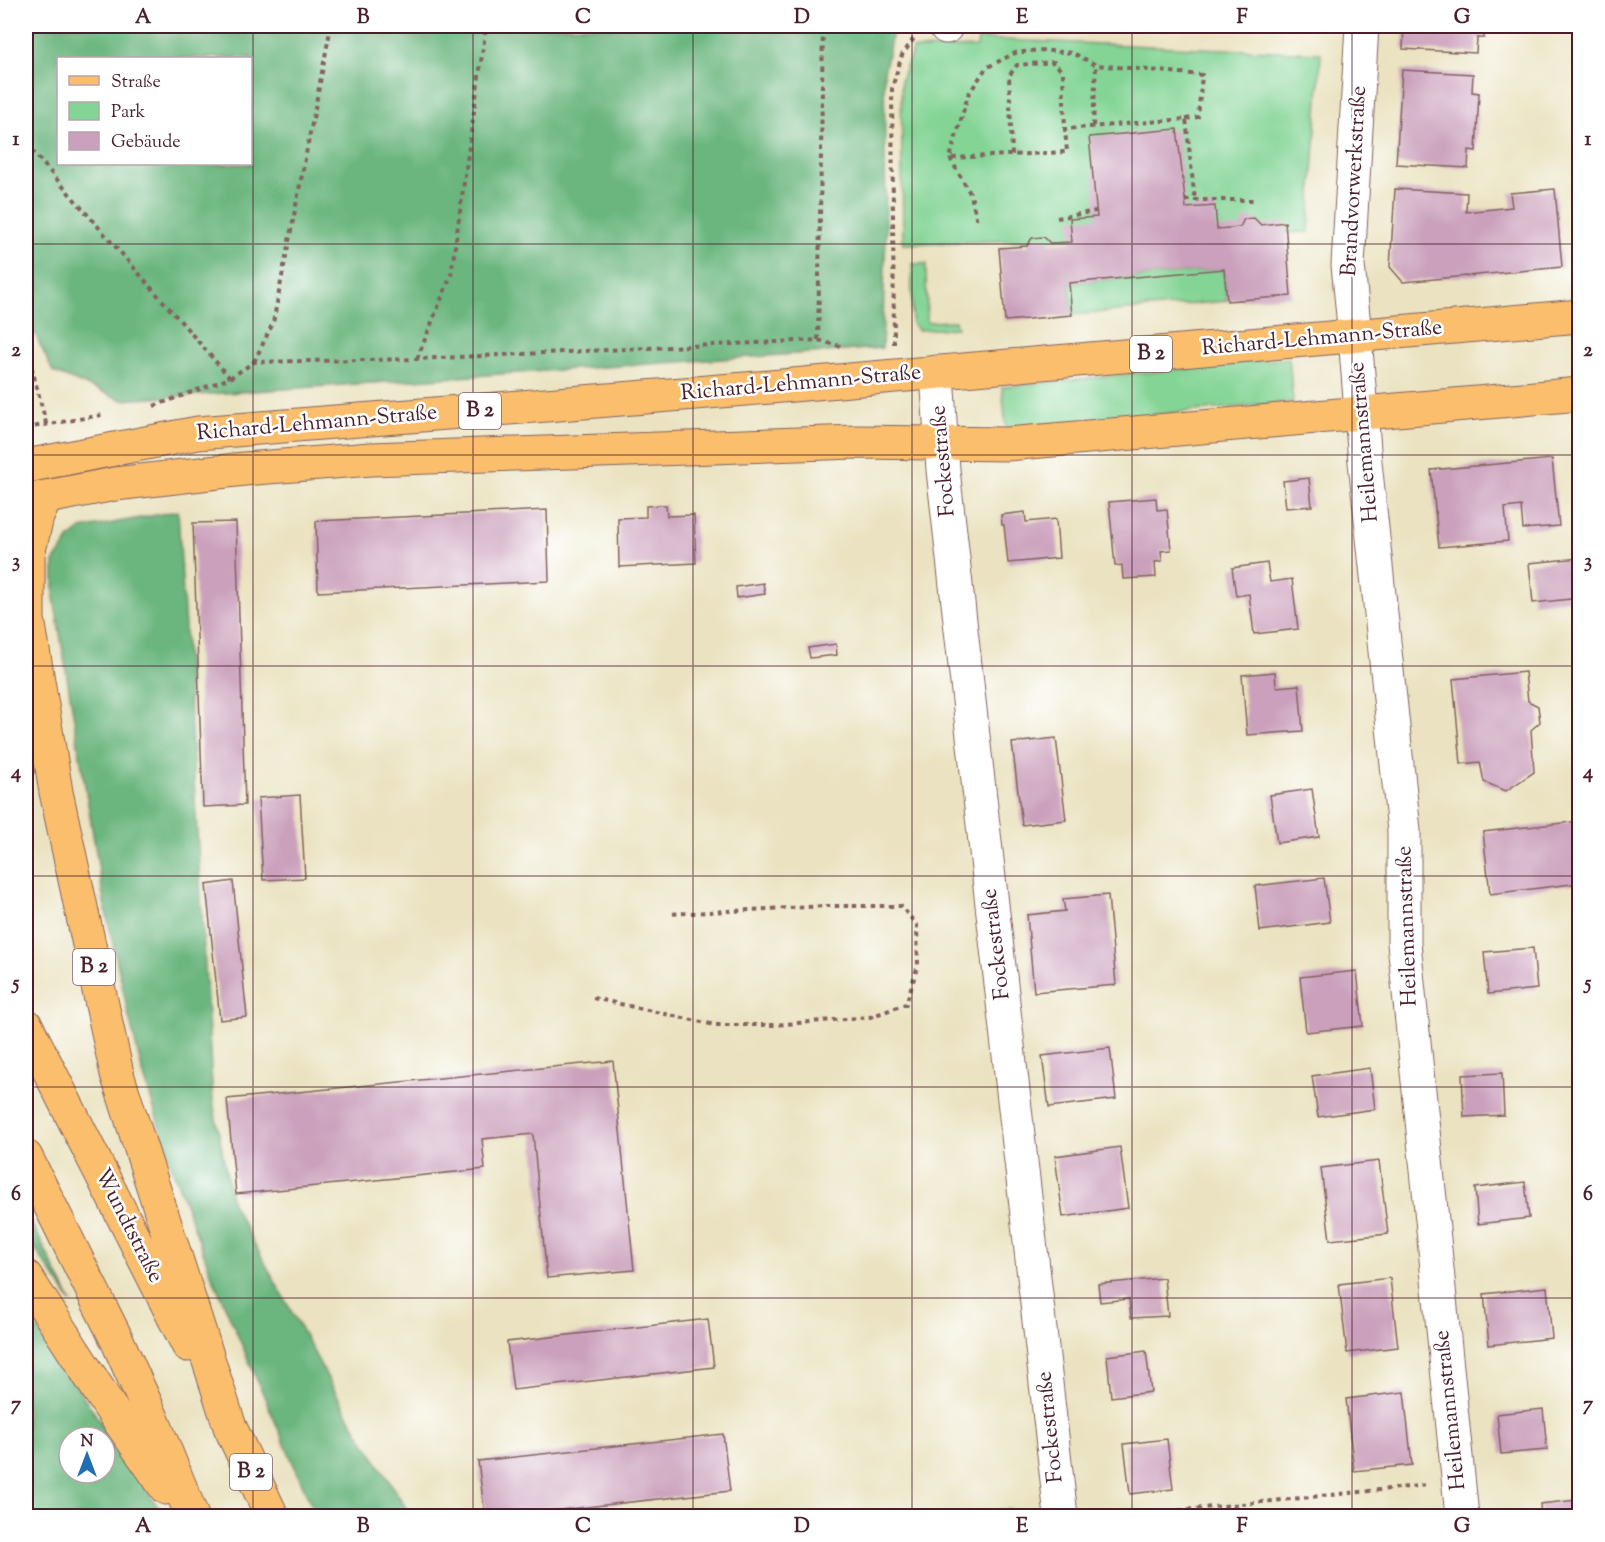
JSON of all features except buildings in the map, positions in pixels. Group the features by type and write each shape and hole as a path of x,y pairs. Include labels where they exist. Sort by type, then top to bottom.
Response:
{"main road":[{"name":"Richard-Lehmann-Straße","path":"26,466 198,434 1580,316"},
{"name":"Richard-Lehmann-Straße","path":"36,499 115,484 244,469 372,459 844,443 1007,444 1580,394"},
{"name":"B 2","path":"36,499 37,517 28,554 28,619 56,792 117,1074 230,1427 272,1516"},
{"name":"Wundtstraße","path":"26,1025 230,1427"},
{"path":"26,1157 117,1340 192,1516"},
{"path":"26,1277 112,1412 186,1516"}],"street":[{"name":"Brandvorwerkstraße","path":"1355,336 1348,265 1362,26"},
{"name":"Heilemannstraße","path":"1355,336 1404,831 1404,943 1462,1516"},
{"name":"Fockestraße","path":"937,372 940,442 1062,1516"}],"path":[{"path":"146,409 230,378 254,362 273,324 331,26"},
{"path":"417,359 451,275 486,26"},
{"path":"818,340 823,26"},
{"path":"894,347 892,88 902,55 914,37 946,26"},
{"path":"977,222 971,195 950,158 968,94 986,68 1015,54 1039,50 1073,53 1096,64 1202,75 1198,117 1065,129"},
{"path":"950,158 1012,155 1067,152 1063,74 1054,62 1017,64 1010,76 1012,155"},
{"path":"1093,126 1096,64"},
{"path":"1186,119 1195,201"},
{"path":"26,144 230,378"},
{"path":"1185,200 1253,200"},
{"path":"1057,218 1096,211"},
{"path":"254,362 417,359 818,340 851,349"},
{"path":"26,350 46,423"},
{"path":"26,428 112,414"},
{"path":"593,998 715,1024 773,1024 870,1017 906,1004 918,964 917,925 901,906 828,906 669,914"},
{"path":"1125,1516 1458,1482"}],"green space":[{"path":"26,26 894,26 884,72 886,233 882,348 122,400 53,372 26,315"},
{"path":"978,39 1321,53 1309,232 903,244 901,80 913,49 977,47"},
{"path":"912,264 926,264 927,322 955,321 957,328 918,330 912,323"},
{"path":"1224,269 1227,301 1072,315 1069,283"},
{"path":"1289,358 1293,402 1006,428 1002,387"},
{"path":"178,511 213,1102 232,1203 348,1415 411,1516 316,1516 212,1276 173,1171 141,1066 129,1017 105,907 54,598 54,562 70,538 81,529"},
{"path":"26,1212 72,1303 26,1235"},
{"path":"26,1315 103,1425 57,1425 57,1485 117,1485 117,1446 164,1516 26,1516"},
{"path":"1010,1509 1011,1516 941,1516"}]}
